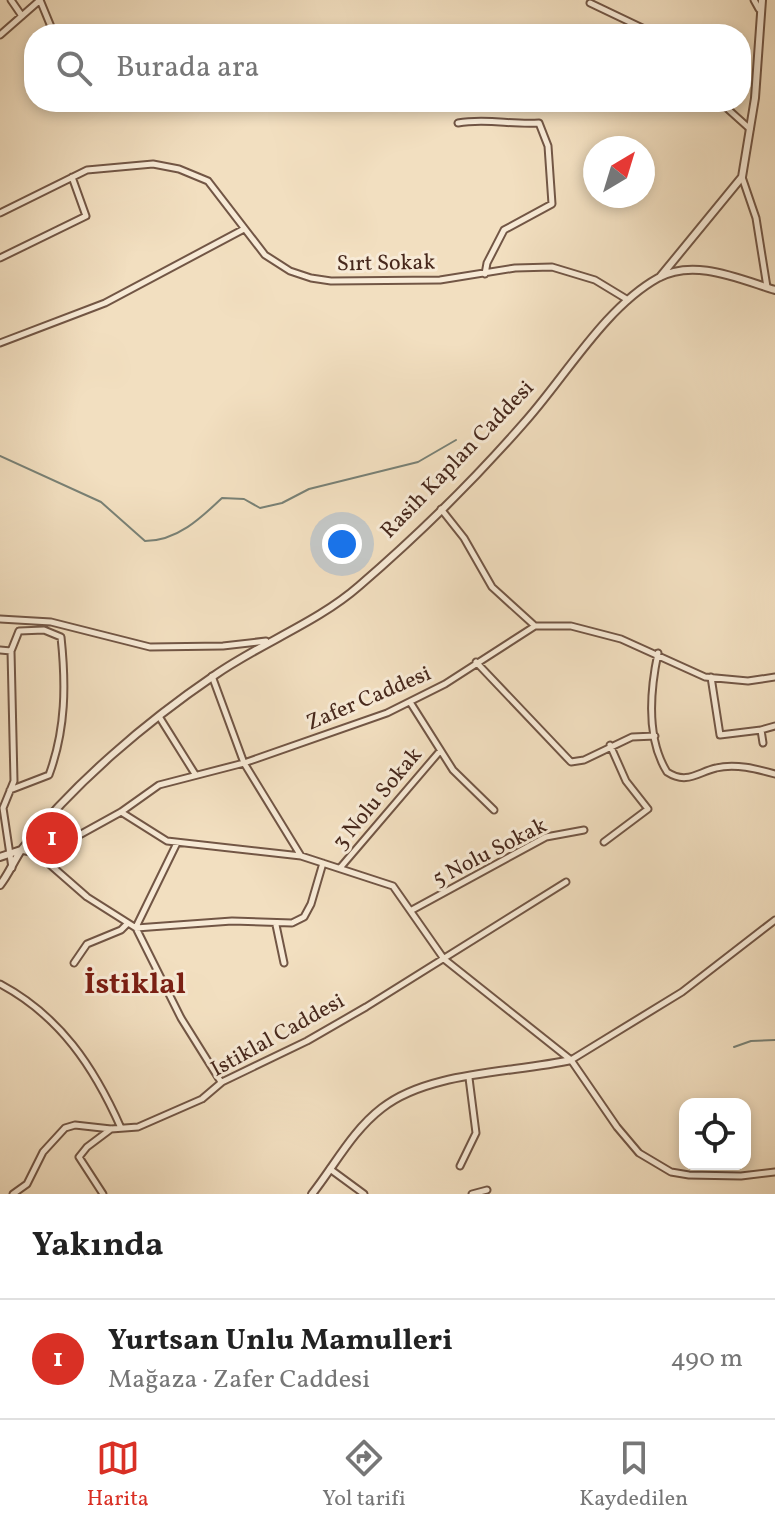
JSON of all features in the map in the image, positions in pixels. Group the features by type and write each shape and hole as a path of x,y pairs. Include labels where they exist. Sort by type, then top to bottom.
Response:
{"street":[{"path":"11,0 22,16"},
{"path":"0,35 40,0 50,24"},
{"path":"754,0 759,9"},
{"path":"762,0 759,9 758,68 742,177 756,218 771,288"},
{"path":"590,3 634,24"},
{"path":"731,112 750,129"},
{"path":"458,123 487,119 518,126 539,123 548,146 552,204 504,230 487,263 485,274"},
{"name":"Sırt Sokak","path":"0,213 87,170 133,164 179,169 208,181 244,229 274,262 311,278 331,281 440,280 515,268 552,267 595,280 628,300"},
{"path":"0,258 86,216 72,177"},
{"path":"660,277 742,177"},
{"path":"0,343 105,303 244,229"},
{"name":"Rasih Kaplan Caddesi","path":"1,883 21,850 96,772 160,718 212,676 266,641 344,598 521,427 628,300 660,277 680,270 702,270 771,288"},
{"path":"440,508 464,538 492,587 535,626 571,626 658,653 694,673 711,677 748,681 775,677"},
{"path":"0,619 51,622 150,647 223,646 266,641"},
{"name":"Zafer Caddesi","path":"39,854 121,812 150,788 244,763 340,732 410,702 535,626"},
{"path":"10,790 49,775 57,754 66,691 61,637 44,630 19,631 11,651 16,736 14,781 10,790 3,808 12,868"},
{"path":"0,650 11,651"},
{"path":"658,653 651,687 657,754 674,776 689,779 717,768 729,767 775,774"},
{"path":"476,662 571,762 584,760 632,737 655,736"},
{"path":"212,676 244,763 301,856"},
{"path":"711,677 720,735 775,726"},
{"path":"410,702 440,751 494,810"},
{"path":"160,718 195,774"},
{"path":"761,730 763,743"},
{"path":"604,842 648,809 626,781 610,745"},
{"name":"3 Nolu Sokak","path":"340,868 440,751"},
{"path":"121,812 157,836 177,843 301,856 393,886 444,959 571,1060 630,1144 655,1164 671,1172 711,1177 775,1172"},
{"name":"5 Nolu Sokak","path":"412,910 546,837 584,830"},
{"path":"136,928 177,843"},
{"path":"0,857 21,850 39,854 87,897 136,928 181,1018 222,1082"},
{"path":"136,928 232,921 276,925 304,917 323,863"},
{"name":"Istiklal Caddesi","path":"13,1194 27,1184 43,1152 65,1128 75,1125 121,1128 156,1120 202,1099 222,1082 307,1041 566,882"},
{"path":"312,1194 363,1126 383,1107 430,1084 571,1060 682,992 775,920"},
{"path":"74,963 87,944 121,930 128,923"},
{"path":"276,925 284,963"},
{"path":"0,984 28,999 61,1029 86,1061 121,1128"},
{"path":"460,1166 476,1133 469,1078"},
{"path":"103,1194 79,1157 111,1129"},
{"path":"330,1169 364,1194"},
{"path":"472,1194 487,1190"}],"waterway":[{"path":"0,456 101,502 145,541 178,533 222,498 244,499 260,508 282,503 309,489 418,462 456,440"},
{"path":"734,1047 751,1041 775,1040"}],"place":[{"name":"Yurtsan Unlu Mamulleri","path":"52,838"}],"district":[{"name":"İstiklal","path":"135,985"}]}
